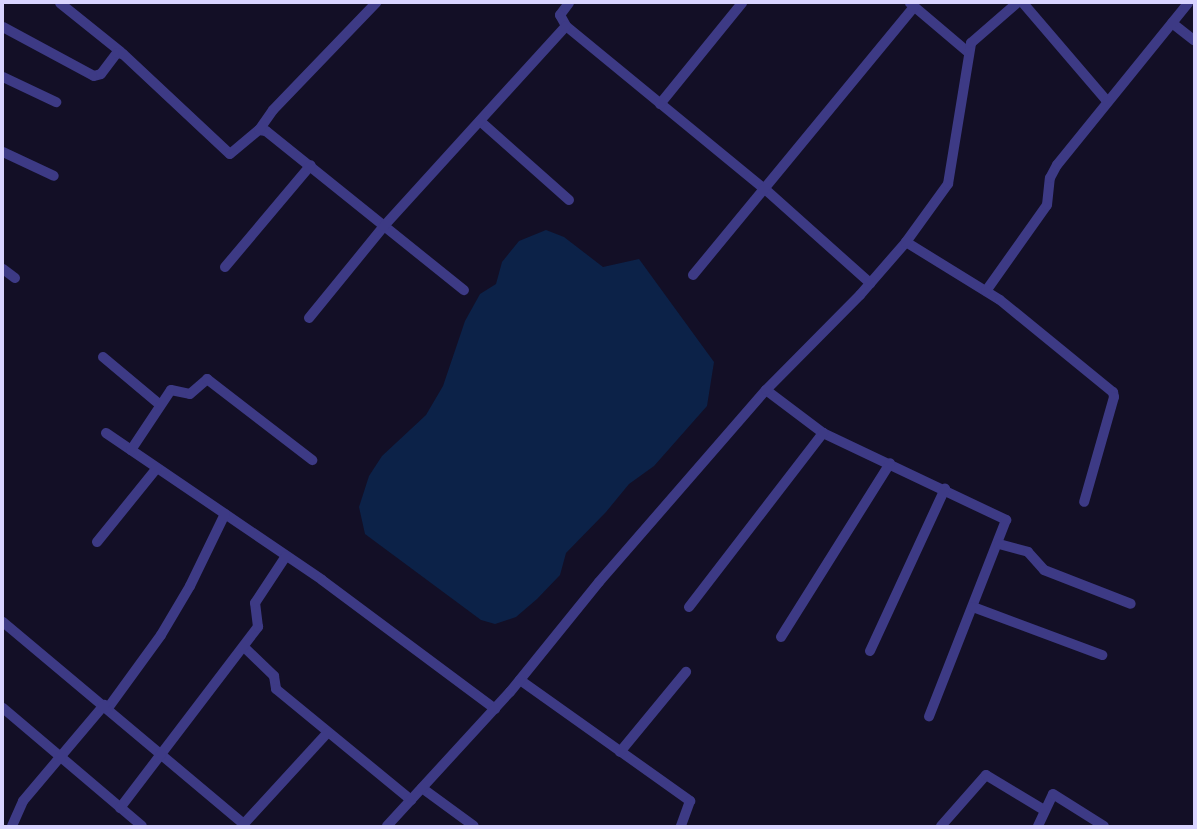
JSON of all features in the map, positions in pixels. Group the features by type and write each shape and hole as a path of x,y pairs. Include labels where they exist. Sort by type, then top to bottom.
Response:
{"street":[{"path":"60,3 120,52 226,153 234,154 259,130 273,110 376,3"},
{"path":"569,3 560,15 566,26 766,190 870,283"},
{"path":"660,104 742,3"},
{"path":"387,826 495,709 600,582 766,390 870,283 906,242 948,184 969,53 977,36 1017,3"},
{"path":"1023,3 1107,101"},
{"path":"986,291 1047,205 1052,172 1107,101 1188,3"},
{"path":"693,275 766,190 912,5 969,53"},
{"path":"1172,23 1194,40"},
{"path":"309,318 384,226 566,26"},
{"path":"3,27 94,76 101,74 120,52"},
{"path":"3,78 56,102"},
{"path":"480,121 569,200"},
{"path":"259,130 266,131 311,165 464,290"},
{"path":"3,152 54,176"},
{"path":"224,267 311,165"},
{"path":"906,242 986,291 1113,392 1114,397 1084,502"},
{"path":"3,269 15,278"},
{"path":"103,357 159,404"},
{"path":"131,450 159,404 174,388 190,394 204,381 210,380 312,460"},
{"path":"766,390 823,432 1004,517 1006,525 999,544 929,716"},
{"path":"106,432 286,556 495,709"},
{"path":"689,607 823,432"},
{"path":"782,637 890,463"},
{"path":"97,542 157,468"},
{"path":"870,651 945,489"},
{"path":"3,818 12,825 18,810 59,756 106,707 161,635 190,586 225,514"},
{"path":"999,544 1028,552 1044,570 1131,604"},
{"path":"120,808 244,647 259,622 255,603 286,556"},
{"path":"973,607 1102,654"},
{"path":"3,622 162,754 243,825 328,732"},
{"path":"244,647 274,676 276,689 411,800"},
{"path":"620,752 686,672"},
{"path":"520,680 690,801 681,826"},
{"path":"3,708 142,826"},
{"path":"941,826 986,775 1044,810"},
{"path":"422,788 474,826"},
{"path":"1038,826 1050,797 1056,794 1104,826"}],"water":[{"path":"546,230 564,237 603,267 639,259 714,362 707,406 654,466 629,484 606,512 566,553 560,575 537,599 516,617 495,624 481,620 365,534 359,507 369,476 382,456 426,415 443,386 465,321 480,294 496,284 502,262 519,241"}]}
